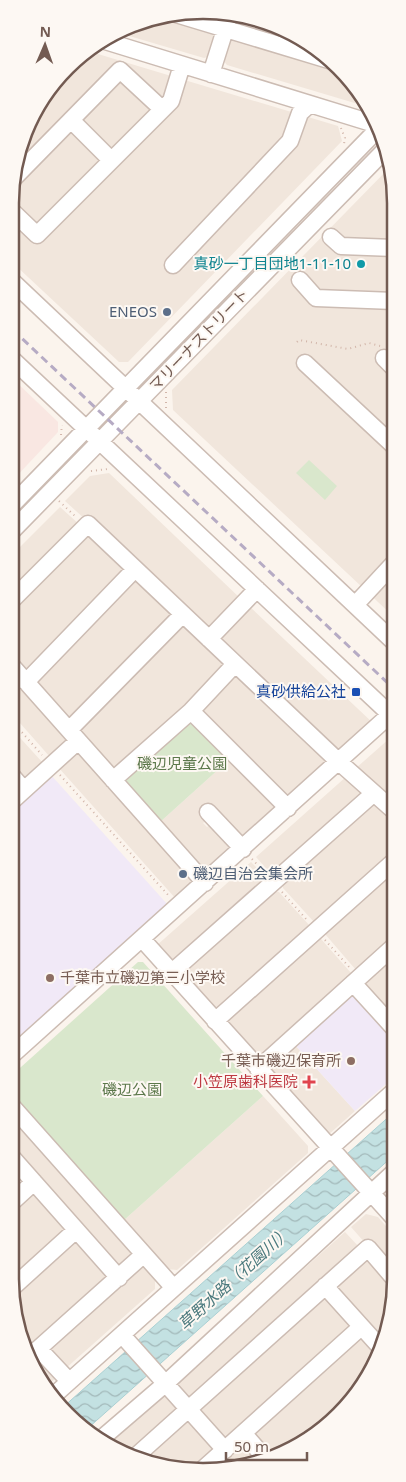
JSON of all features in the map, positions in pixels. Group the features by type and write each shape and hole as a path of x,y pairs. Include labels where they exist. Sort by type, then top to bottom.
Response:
{"street":[{"path":"213,19 228,21 307,51"},
{"path":"211,74 228,21"},
{"path":"105,47 182,65 368,123"},
{"path":"19,218 37,235 170,101 182,65"},
{"path":"21,170 120,70 162,109"},
{"path":"173,265 290,141 300,113 310,104"},
{"path":"71,120 112,160"},
{"name":"マリーナストリート","path":"19,497 373,132"},
{"name":"マリーナストリート","path":"19,534 100,442 381,154"},
{"path":"331,237 341,246 387,248"},
{"path":"300,280 316,298 387,301"},
{"path":"19,288 387,635"},
{"path":"306,363 387,439"},
{"path":"19,366 387,709"},
{"path":"19,593 88,524 339,762 387,805"},
{"path":"26,682 135,569"},
{"path":"355,605 387,572"},
{"path":"209,639 257,590"},
{"path":"19,795 52,765 74,736 183,614"},
{"path":"113,780 191,711 235,664"},
{"path":"19,674 205,883"},
{"path":"191,711 288,808"},
{"path":"19,1049 178,906 205,883 246,853 288,808 387,719"},
{"path":"19,784 24,790"},
{"path":"172,972 374,794"},
{"path":"208,812 246,853"},
{"path":"215,1021 387,867"},
{"path":"142,939 387,1211"},
{"path":"258,1069 387,952"},
{"path":"356,980 387,1019"},
{"path":"57,1391 387,1097"},
{"path":"19,1119 173,1287"},
{"path":"19,1165 119,1278"},
{"path":"105,1435 165,1384 387,1178"},
{"path":"19,1196 34,1182"},
{"path":"19,1282 76,1230"},
{"path":"140,1452 368,1248 387,1270"},
{"path":"35,1353 143,1256"},
{"path":"325,1286 376,1342"},
{"path":"210,1463 361,1327"},
{"path":"122,1335 225,1450"},
{"path":"36,1355 69,1381"},
{"path":"243,1433 261,1453"}],"path":[{"path":"337,124 343,130 345,138 343,145"},
{"path":"297,342 299,340 348,348 369,343 387,356"},
{"path":"169,387 166,392 166,408 169,414"},
{"path":"54,441 61,434 60,420"},
{"path":"86,473 107,468 113,470"},
{"path":"60,501 85,526"},
{"path":"19,729 178,906"},
{"path":"246,853 316,930 356,980"}],"shaded area":[{"path":"179,20 214,31 217,34 211,56 204,58 127,35 155,25"},
{"path":"234,21 251,25 274,33 301,47 234,27"},
{"path":"234,36 323,63 342,82 358,104 227,65 223,60 230,38"},
{"path":"96,53 338,126 342,141 128,362 119,362 19,269 19,191 22,167 33,132 43,111 64,82"},
{"path":"385,172 387,191 387,610 173,410 172,390"},
{"path":"19,385 58,422 58,432 19,474"},
{"path":"109,473 241,599 207,630 65,501 90,476"},
{"path":"60,507 80,525 19,587 19,548"},
{"path":"85,533 91,533 126,566 125,572 29,672 24,672 19,667 19,601"},
{"path":"133,578 138,579 173,611 173,618 68,721 35,684"},
{"path":"248,605 374,724 338,753 220,642 219,636"},
{"path":"180,623 186,623 226,661 226,667 188,708 117,770 111,770 79,729"},
{"path":"234,673 330,760 286,799 201,714 200,708"},
{"path":"19,682 70,738 50,757 19,722"},
{"path":"19,737 43,763 43,767 23,780 19,775"},
{"path":"387,741 387,798 355,769"},
{"path":"76,751 81,751 196,879 176,899 58,767"},
{"path":"230,759 279,805 246,840 207,820 203,823 207,827 211,824 234,845 203,873 159,823"},
{"name":"千葉市立磯辺第三小学校","path":"51,775 168,905 19,1042 19,802"},
{"path":"347,776 364,791 271,874 256,857"},
{"path":"372,802 387,812 387,861 314,922 283,888 283,883"},
{"path":"251,862 267,878 172,963 156,946"},
{"path":"387,874 387,947 356,970 325,934 326,929"},
{"path":"273,891 279,892 310,926 214,1011 183,977 183,971"},
{"path":"316,939 321,939 352,974 351,980 257,1059 226,1025 226,1019"},
{"path":"387,960 387,1013 364,987 364,981"},
{"name":"千葉市磯辺保育所","path":"351,993 356,993 387,1027 387,1083 355,1111 294,1044"},
{"path":"294,1044 355,1111 327,1136 269,1072 269,1066"},
{"path":"263,1096 308,1146 308,1153 177,1270 168,1269 123,1221"},
{"path":"19,1128 136,1257 118,1269 19,1158"},
{"path":"31,1191 68,1232 19,1272 19,1202"},
{"path":"366,1214 378,1217 387,1227 387,1263 366,1244 351,1227"},
{"path":"345,1232 360,1248 187,1400 174,1385"},
{"path":"74,1239 110,1275 32,1347 22,1315 19,1289"},
{"path":"365,1257 371,1258 387,1276 386,1303 378,1337 335,1285"},
{"path":"142,1265 155,1279 155,1289 65,1369 49,1352 50,1346"},
{"path":"323,1296 328,1297 352,1324 352,1329 223,1441 198,1412 199,1407"},
{"path":"358,1337 364,1337 374,1348 363,1371 342,1400 324,1418 295,1439 267,1451 252,1432"},
{"path":"37,1358 58,1376 51,1382"},
{"path":"166,1392 179,1405 179,1412 136,1450 112,1440"},
{"path":"185,1419 191,1420 216,1452 203,1463 179,1462 146,1454"},
{"path":"241,1443 255,1455 239,1460 219,1463"}],"green space":[{"path":"309,460 337,486 325,500 296,473"},
{"name":"磯辺児童公園","path":"188,719 230,759 159,823 122,779"},
{"name":"磯辺公園","path":"138,962 143,962 263,1096 123,1221 19,1104 19,1069"}],"water":[{"name":"草野水路（花園川）","path":"387,1118 387,1161 91,1425 67,1403"}],"railway":[{"path":"19,336 387,682"}],"place":[{"name":"真砂一丁目団地1-11-10","path":"361,264"},
{"name":"ENEOS","path":"167,312"},
{"name":"真砂供給公社","path":"356,692"},
{"name":"磯辺自治会集会所","path":"183,874"},
{"name":"千葉市立磯辺第三小学校","path":"50,978"},
{"name":"千葉市磯辺保育所","path":"351,1061"},
{"name":"小笠原歯科医院","path":"309,1082"}]}
